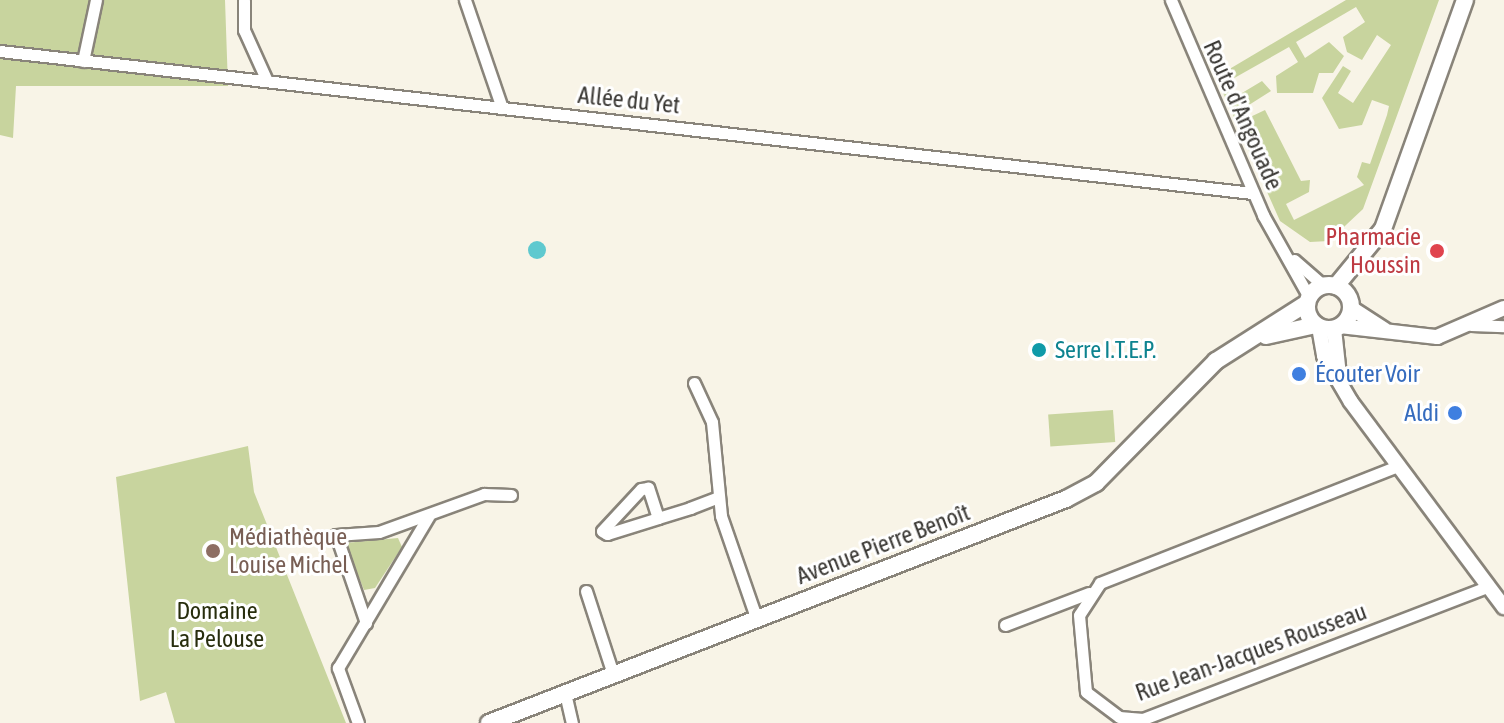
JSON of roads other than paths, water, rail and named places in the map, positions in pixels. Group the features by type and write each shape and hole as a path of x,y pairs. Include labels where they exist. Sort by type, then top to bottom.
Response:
{"main road":[{"path":"1327,327 1339,294 1383,229 1465,0"},
{"name":"Avenue Pierre Benoît","path":"489,723 1096,483 1182,391 1308,300 1339,294"},
{"path":"1308,300 1327,327"},
{"name":"Avenue Pierre Benoît","path":"1249,340 1327,327"}],"street":[{"path":"83,61 96,0"},
{"path":"244,0 244,30 267,81"},
{"path":"465,0 502,108"},
{"name":"Route d'Angouade","path":"1171,0 1253,193 1308,300"},
{"name":"Allée du Yet","path":"0,51 1253,193"},
{"name":"Route d'Angouade","path":"1280,246 1339,294"},
{"path":"1339,294 1393,335"},
{"path":"1504,308 1471,325 1437,337 1327,327 1343,391 1504,607"},
{"path":"1471,325 1504,326"},
{"path":"694,383 712,422 719,497 756,617"},
{"path":"1005,625 1398,466"},
{"path":"658,518 648,488 641,489 602,531 607,534 658,518 719,497"},
{"path":"366,623 336,535 379,532 428,517 484,494 511,495"},
{"path":"358,723 338,668 428,517"},
{"name":"Rue Jean-Jacques Rousseau","path":"1089,593 1078,628 1086,692 1119,717 1143,719 1487,587"},
{"path":"586,591 613,674"},
{"path":"565,693 572,723"}],"water":[{"path":"533,241 541,241 546,250 544,257 533,259 528,254 528,246"}],"place":[{"name":"Pharmacie Houssin","path":"1437,251"},
{"name":"Serre I.T.E.P.","path":"1039,350"},
{"name":"Écouter Voir","path":"1299,374"},
{"name":"Aldi","path":"1455,413"},
{"name":"Médiathèque Louise Michel","path":"213,551"}],"park label":[{"name":"Domaine La Pelouse","path":"217,625"}]}
